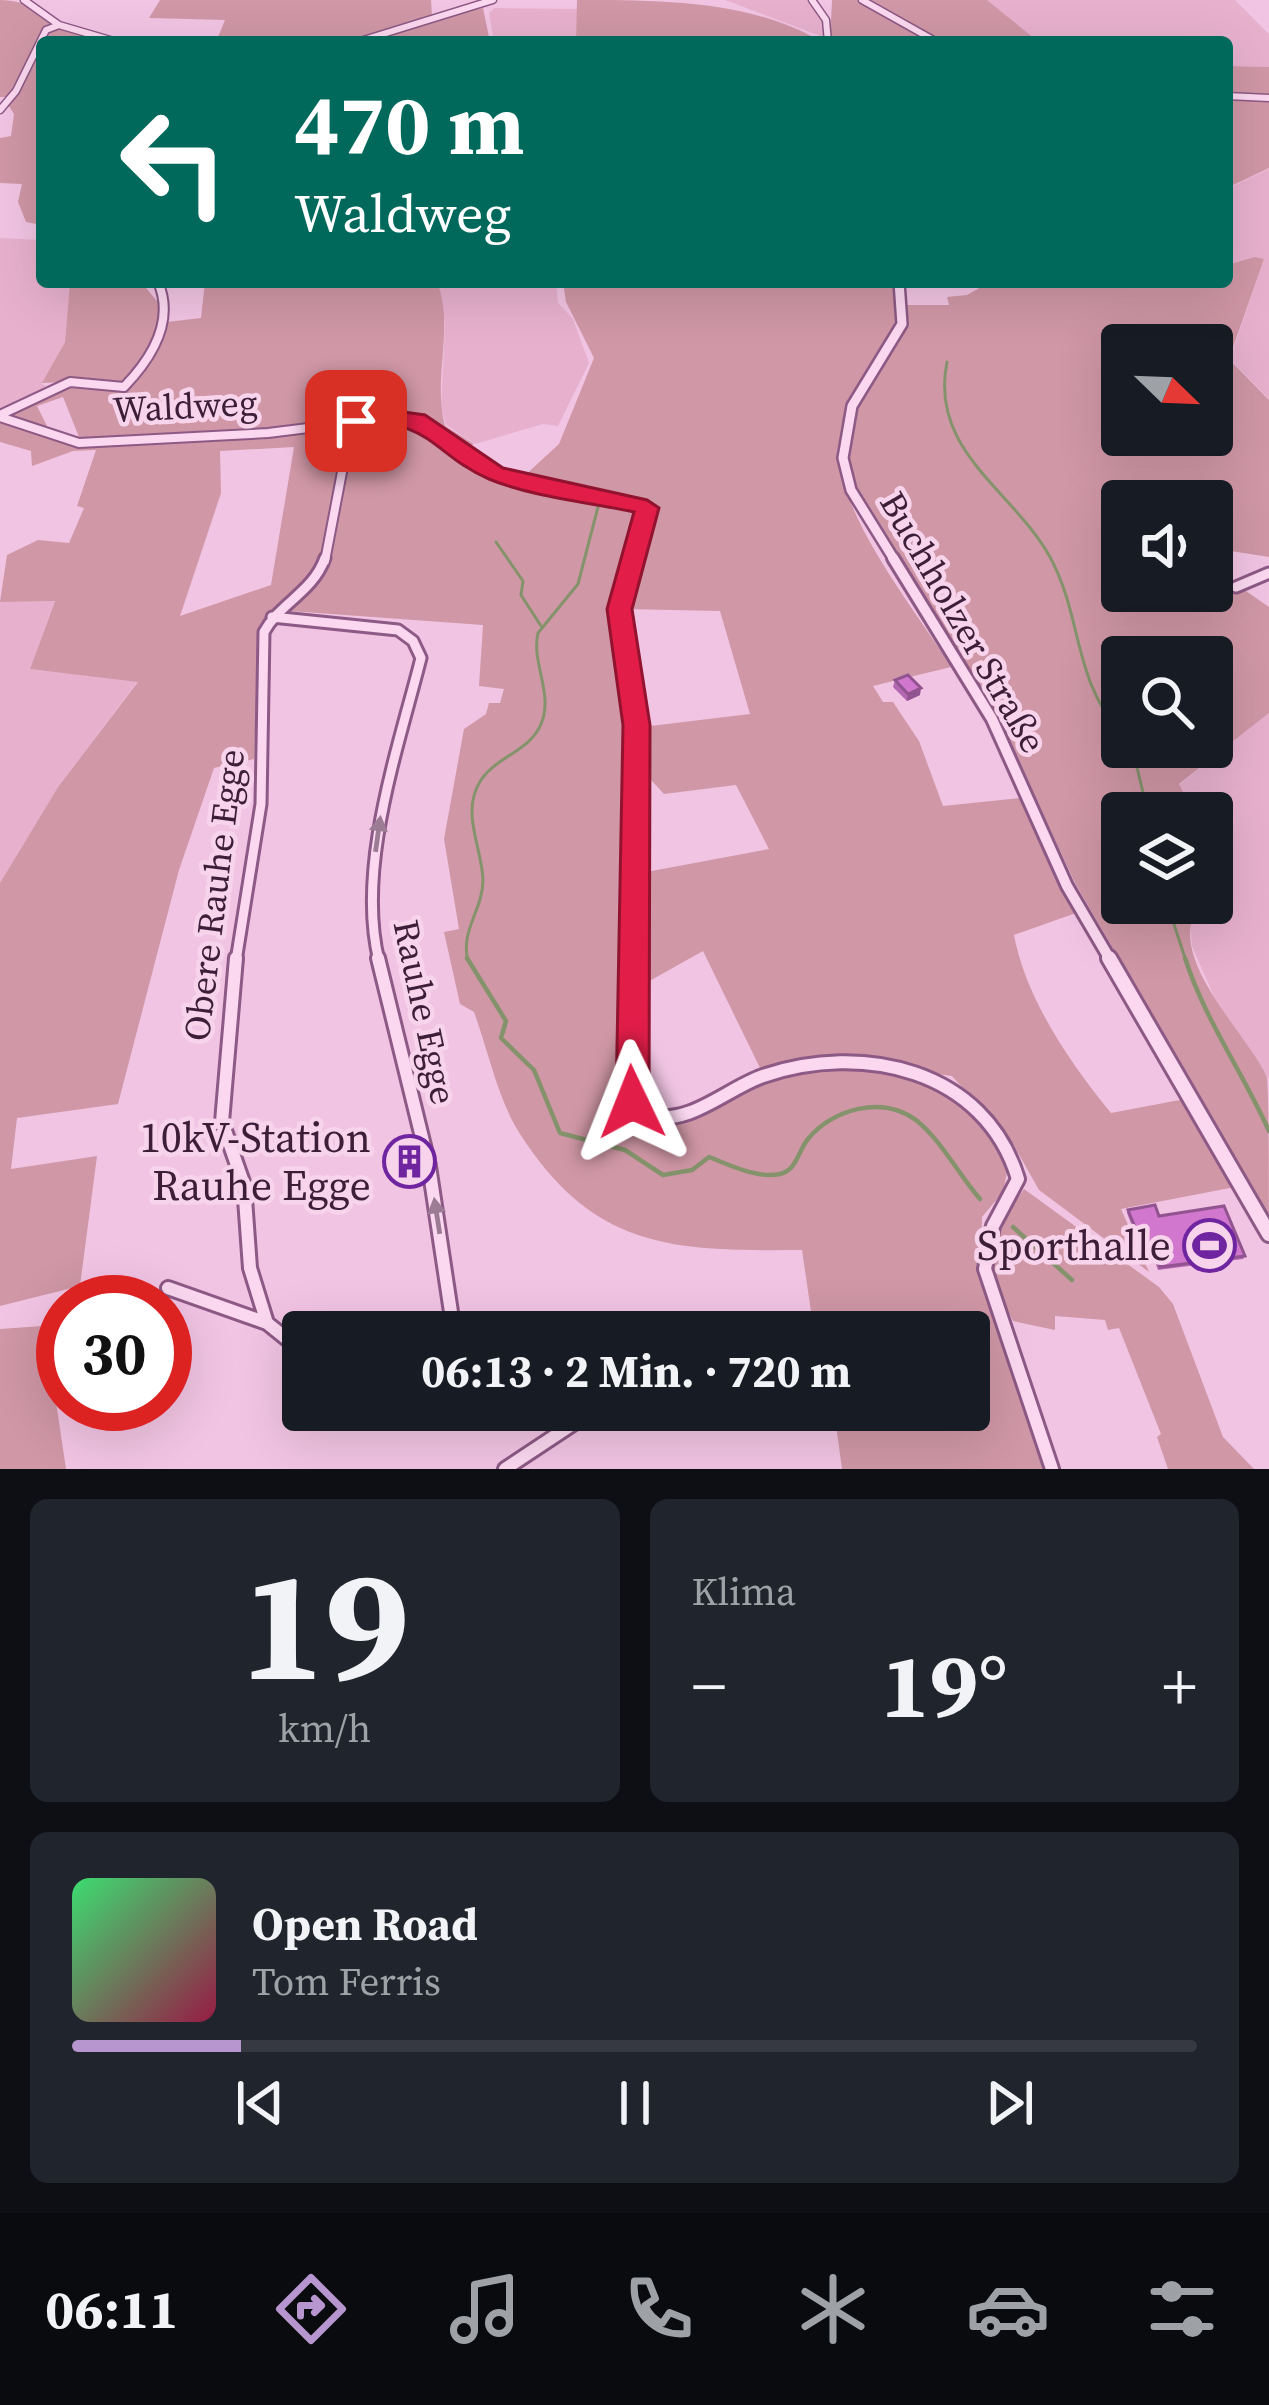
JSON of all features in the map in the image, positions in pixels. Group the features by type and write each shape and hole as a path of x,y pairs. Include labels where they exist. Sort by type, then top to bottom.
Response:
{"street":[{"path":"25,0 59,25 97,36"},
{"path":"376,36 493,0"},
{"path":"812,0 826,20 827,36"},
{"path":"862,0 926,36"},
{"path":"43,36 59,25"},
{"path":"0,110 16,91 36,50"},
{"path":"1233,96 1269,98"},
{"path":"0,416 70,382 124,387 143,369 166,307 160,288"},
{"name":"Buchholzer Straße","path":"899,288 902,324 857,390 852,406 843,458 850,490 992,719 1067,886 1269,1234"},
{"name":"Waldweg","path":"0,416 79,442 337,426 382,416 417,420 496,473 647,508 620,609 636,725 632,1102 650,1116 670,1117 766,1075 816,1066 919,1074 954,1087 1015,1162 1018,1179 993,1226 985,1270 1052,1469"},
{"path":"272,617 300,598 324,565 346,451 337,426"},
{"path":"1236,586 1269,573"},
{"name":"Obere Rauhe Egge","path":"267,1323 250,1268 244,1185 222,1123 222,1093 229,1004 261,804 264,632 272,617"},
{"name":"Rauhe Egge","path":"272,617 398,630 413,641 422,658 381,814 372,913 376,962 429,1166 451,1311"},
{"path":"192,1296 267,1323 282,1335"},
{"path":"505,1469 562,1431"}],"shaded area":[{"path":"0,0 29,6 88,36 36,36 36,48 9,97 0,97"},
{"path":"160,0 431,0 432,16 410,23 483,8 489,36 375,36 401,24 369,36 218,36 225,20 149,18"},
{"path":"577,0 728,9 811,36 576,36"},
{"path":"725,0 808,0 823,20 826,36"},
{"path":"832,0 987,0 1032,36 830,36"},
{"path":"987,0 1235,0 1269,34 1269,67 1233,66 1233,36 1032,36"},
{"path":"494,8 578,9 576,36 493,36 489,13"},
{"path":"36,53 36,224 26,222 18,202 22,184 0,183 0,138 11,136 14,114 7,103"},
{"path":"1233,66 1269,67 1269,168 1233,185"},
{"path":"1269,169 1269,399 1233,362 1264,259 1233,264 1233,186"},
{"path":"0,238 36,240 36,288 70,288 65,342 42,384 49,387 0,414"},
{"path":"1264,259 1233,348 1233,324 1101,324 1101,456 1233,456 1233,363 1269,400 1269,557 1233,551 1233,480 1101,480 1101,612 1233,612 1233,593 1243,589 1269,607 1269,713 1233,741 1233,636 1101,636 1101,768 1199,768 1179,784 1183,792 1101,792 1101,924 1191,924 1198,968 1267,1077 1269,1218 1075,883 997,715 853,487 839,443 841,470 863,528 951,667 873,686 883,702 893,702 919,741 943,806 1021,798 1076,913 1014,935 1039,1006 1065,1052 1111,1113 1185,1099 1235,1187 1121,1209 1149,1272 1039,1190 1013,1144 952,1076 870,1065 762,1072 703,951 637,988 641,873 769,849 736,785 664,794 641,769 642,727 750,714 720,611 624,609 653,508 522,478 559,444 594,358 566,302 564,288 897,288 900,319 874,373 901,335 905,305 949,305 947,297 979,288 1233,288 1233,263"},
{"path":"70,288 146,288 162,307 159,323 201,318 204,288 439,288 444,317 442,408 445,426 474,444 462,449 494,475 645,512 616,609 632,735 625,1096 639,1115 659,1124 688,1118 769,1079 810,1071 861,1070 912,1077 959,1097 1009,1163 1003,1192 982,1217 981,1269 1044,1469 842,1469 837,1431 990,1431 990,1311 811,1311 802,1250 715,1249 642,1236 578,1202 548,1173 520,1134 499,1090 474,1012 460,1004 444,932 459,929 444,839 464,729 486,714 489,703 500,703 504,689 479,686 483,625 290,611 259,630 254,759 214,768 179,870 118,1104 17,1118 11,1169 97,1156 81,1275 36,1275 36,1297 0,1306 0,883 58,787 138,682 30,669 55,601 0,602 7,555 38,540 69,543 84,508 77,506 96,450 73,451 32,466 31,451 0,442 0,419 66,382 42,383 65,342","holes":["63,397 81,442 359,425 79,444 51,434 37,406","294,447 271,585 180,616 221,493 220,451"]},
{"path":"439,288 557,288 558,303 573,319 589,363 558,426 543,424 475,444 446,425 441,407 445,323"},
{"path":"55,600 30,669 138,681 58,787 0,883 0,602"},
{"path":"1269,713 1269,1079 1218,1006 1192,946 1190,924 1233,924 1233,792 1183,792 1179,785 1200,768 1233,768 1233,742"},
{"path":"1024,1189 1159,1287 1173,1304 1223,1437 1254,1469 1168,1469 1157,1437 1161,1434 1119,1328 1108,1330 1105,1320 1055,1316 1055,1330 1013,1321 990,1276 999,1226"},
{"path":"36,1326 36,1431 60,1431 66,1469 0,1469 0,1329"}],"building":[{"path":"908,675 921,688 908,694 895,680"},
{"path":"1155,1205 1159,1216 1224,1206 1245,1256 1160,1267 1154,1253 1146,1254 1128,1210"}],"waterway":[{"path":"947,362 950,420 978,467 1050,557 1101,704"},
{"path":"468,959 467,939 483,880 472,817 475,792 487,772 529,741 541,724 545,701 538,633 578,584 598,507"},
{"path":"496,542 523,581 521,595 541,626"},
{"path":"1137,768 1143,792"},
{"path":"1174,924 1185,958"},
{"path":"1185,958 1269,1131"},
{"path":"468,959 506,1021 501,1038 534,1070 560,1133 625,1150 663,1175 692,1170 709,1157 771,1175 790,1169 808,1139 830,1120 859,1109 889,1108 925,1128 980,1199"},
{"path":"1013,1227 1072,1280"}],"place":[{"name":"10kV-Station Rauhe Egge","path":"410,1161"},
{"name":"Sporthalle","path":"1210,1245"}],"route":[{"path":"356,421 382,416 417,420 496,473 647,508 620,609 636,725 632,1102"}]}
